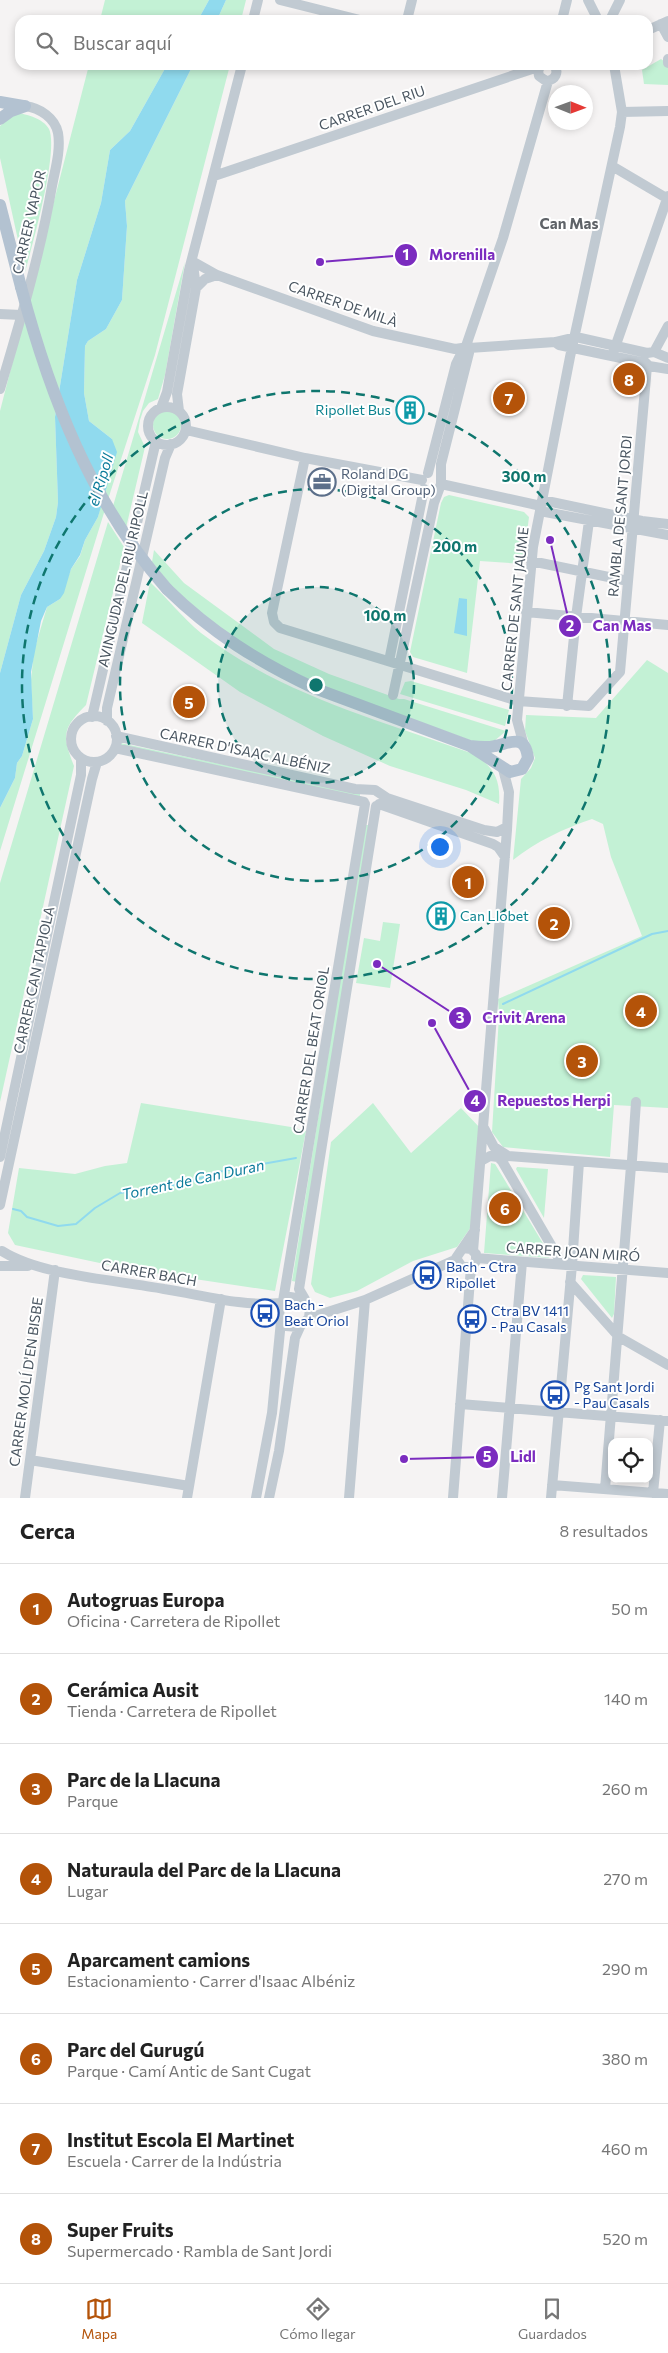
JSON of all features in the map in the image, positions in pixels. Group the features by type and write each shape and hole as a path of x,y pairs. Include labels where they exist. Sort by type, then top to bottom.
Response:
{"main road":[{"path":"0,102 25,106"},
{"path":"0,119 11,110 25,106"},
{"path":"0,205 21,287 57,401 82,460 106,507 125,538 166,589 194,617 233,645 273,668 314,688 470,746 510,772 516,772 526,764 527,752 524,746 517,741 483,747 470,746"},
{"path":"500,766 497,752 504,743"}],"street":[{"path":"254,15 258,0"},
{"path":"280,0 340,15"},
{"path":"408,15 412,0"},
{"path":"563,15 567,0"},
{"path":"582,0 588,15"},
{"path":"588,0 596,15"},
{"path":"612,15 620,0"},
{"path":"664,23 668,37"},
{"path":"160,408 170,407 179,411 185,419 186,430 180,439 171,444 156,440 148,426 152,415 160,408 167,392 186,282 241,70"},
{"name":"CARRER DEL RIU","path":"214,176 529,70"},
{"path":"540,70 541,78 548,81"},
{"path":"393,695 440,484 441,464 466,349 503,238 548,81 556,75 556,70"},
{"name":"CARRER DE SANT JAUME","path":"524,746 517,720 531,562 541,506 546,492 574,358 575,342 622,112 615,70"},
{"name":"CARRER VAPOR","path":"0,389 40,246 58,147 56,128 50,118 40,111 25,106"},
{"path":"622,112 668,111"},
{"path":"612,166 668,198 614,351"},
{"path":"179,411 177,394 196,288 192,261"},
{"name":"CARRER DE MILÀ","path":"192,261 217,275 373,331 455,349 554,342 558,339 575,342"},
{"path":"196,288 205,279 217,275"},
{"path":"0,314 21,315"},
{"name":"RAMBLA DE SANT JORDI","path":"305,458 272,617 280,628 518,701 567,706 589,706 620,672 633,524 653,359 668,326"},
{"path":"575,342 653,359 668,369"},
{"path":"389,661 425,481 456,364 466,349"},
{"path":"186,430 305,458 425,481 432,492 440,484"},
{"name":"AVINGUDA DEL RIU RIPOLL","path":"92,717 156,440"},
{"name":"AVINGUDA DEL RIU RIPOLL","path":"107,721 107,708 165,458 171,444"},
{"path":"425,481 436,473 440,484"},
{"path":"440,484 633,524 668,534"},
{"path":"541,506 589,521 668,524"},
{"path":"567,706 581,572 589,521"},
{"path":"531,562 628,581"},
{"path":"526,612 668,626"},
{"path":"92,717 107,721 116,736 115,748 108,757 98,762 81,758 72,746 72,734 77,724 92,717"},
{"name":"CARRER DE SANT JAUME","path":"504,743 517,720"},
{"name":"CARRER D'ISAAC ALBÉNIZ","path":"116,736 373,792 484,830 497,832 507,827"},
{"name":"CARRER D'ISAAC ALBÉNIZ","path":"115,748 365,803 369,807 378,805 493,844 498,847 505,857"},
{"name":"CARRER CAN TAPIOLA","path":"0,1157 81,775 81,758"},
{"name":"CARRER CAN TAPIOLA","path":"0,1205 89,789 98,762"},
{"path":"500,766 509,792"},
{"path":"453,1498 471,1256 476,1228 509,792 516,772"},
{"path":"365,803 364,796 373,792 381,799 378,805"},
{"name":"CARRER DEL BEAT ORIOL","path":"256,1498 272,1413 282,1302 365,803"},
{"name":"CARRER DEL BEAT ORIOL","path":"309,1318 306,1302 299,1289 378,805"},
{"path":"605,1489 619,1337 636,1102"},
{"path":"484,1127 494,1147 505,1159 567,1265"},
{"path":"481,1161 490,1156 505,1159 632,1163 668,1168"},
{"path":"551,1498 570,1282 567,1265 578,1162"},
{"path":"0,1265 1,1248"},
{"name":"CARRER BACH","path":"1,1248 20,1262 34,1266 260,1305 282,1302"},
{"path":"269,1498 279,1451 295,1338 300,1327 309,1318 365,1300 456,1258 458,1252 471,1256"},
{"path":"456,1258 462,1267 471,1256"},
{"name":"CARRER JOAN MIRÓ","path":"471,1256 522,1262 668,1272"},
{"path":"502,1498 522,1262"},
{"name":"CARRER BACH","path":"0,1265 34,1266"},
{"name":"CARRER MOLÍ D'EN BISBE","path":"25,1498 55,1270"},
{"path":"570,1282 619,1337 668,1365"},
{"path":"282,1302 290,1297 324,1309 338,1309"},
{"path":"187,1498 221,1299"},
{"path":"349,1498 365,1300"},
{"name":"CARRER BACH","path":"260,1305 280,1318"},
{"path":"280,1318 290,1328 300,1327"},
{"path":"460,1404 664,1421 654,1494"},
{"path":"30,1460 188,1486"},
{"path":"552,1485 668,1494"}],"green space":[{"path":"105,0 209,0 201,15 101,15"},
{"path":"226,0 246,0 242,15 219,15"},
{"path":"661,59 668,64 668,85 644,84 642,70 653,70 653,64"},
{"path":"88,70 164,70 130,131 110,150 101,203 77,280 55,417 58,502 56,517 44,551 21,595 0,673 0,411"},
{"path":"190,70 229,70 155,355 111,490 0,851 0,808 15,778 17,763 22,756 33,719 31,680 34,651 47,607 60,599 71,569 80,556 85,540 98,517 105,488 112,439 89,421 84,393 85,346 88,341 106,329 122,300 127,226 125,201"},
{"path":"16,112 43,122 49,129 51,140 48,177 25,272 0,158 0,126"},
{"path":"185,262 165,375 158,399 149,403 143,411 140,420 138,432 145,447 126,528 113,506"},
{"path":"167,411 177,415 181,425 177,435 167,439 157,435 153,425 157,415"},
{"path":"449,495 524,512 529,517 523,564 480,561 467,673 413,657 410,652 441,503 444,497"},
{"path":"108,522 124,547 86,705 72,720 66,733 67,747 74,766 0,1102 0,883"},
{"path":"154,550 184,583 274,649 329,674 399,699 506,731 493,742 472,741 361,701 286,669 250,650 218,629 189,605 152,562"},
{"path":"150,582 201,633 263,673 331,704 471,753 479,758 490,768 497,780 499,804 466,790 390,766 323,736 240,692 142,623"},
{"path":"647,660 668,673 668,1108 614,1105 610,1157 503,1147 492,1132 499,1016 498,999 642,936 611,857 603,824 592,819 571,827 541,841 513,860 521,779 531,768 535,758 525,731 526,715 596,718"},
{"path":"411,681 509,710 505,726 400,694 405,682"},
{"path":"120,743 360,793 360,800 118,747"},
{"path":"365,825 370,825 297,1282 292,1281"},
{"path":"383,922 400,924 390,988 356,983 364,938 380,941"},
{"path":"141,1103 306,1131 275,1291 128,1269 15,1245 8,1233 19,1168 75,1174 105,1166 127,1163"},
{"path":"373,1103 411,1153 461,1108 481,1129 471,1227 457,1247 413,1261 357,1291 330,1298 315,1292 311,1284 331,1142"},
{"path":"491,1163 495,1164 550,1255 549,1258 484,1253"},
{"path":"517,1167 548,1169 544,1218 516,1169"},
{"path":"583,1275 616,1277 614,1314 612,1318 581,1279"}],"water":[{"path":"209,0 226,0 219,15 201,15"},
{"name":"el Ripoll","path":"164,70 190,70 125,201 127,226 122,300 106,329 88,341 85,346 84,393 89,421 112,439 117,452 98,517 85,540 80,555 71,569 64,593 60,599 47,607 41,621 31,672 33,719 22,756 17,763 15,778 0,808 0,673 21,595 44,551 56,517 58,502 55,417 77,280 101,203 110,150 130,131"},
{"path":"459,598 467,599 467,636 454,633"}],"waterway":[{"name":"Torrent de Can Duran","path":"503,1004 652,934 668,931"},
{"name":"Torrent de Can Duran","path":"13,1209 21,1211 27,1217 58,1226 76,1224 95,1208 120,1193 187,1183 218,1172 296,1158"}],"place":[{"name":"Morenilla","path":"320,262"},
{"name":"Super Fruits","path":"629,379"},
{"name":"Institut Escola El Martinet","path":"509,398"},
{"name":"Ripollet Bus","path":"410,410"},
{"name":"Roland DG (Digital Group)","path":"322,482"},
{"name":"Can Mas","path":"550,540"},
{"name":"Aparcament camions","path":"189,702"},
{"name":"Autogruas Europa","path":"468,882"},
{"name":"Can Llobet","path":"441,916"},
{"name":"Cerámica Ausit","path":"554,923"},
{"name":"Crivit Arena","path":"377,964"},
{"name":"Naturaula del Parc de la Llacuna","path":"641,1011"},
{"name":"Repuestos Herpi","path":"432,1023"},
{"name":"Parc de la Llacuna","path":"582,1061"},
{"name":"Parc del Gurugú","path":"505,1208"},
{"name":"Bach - Ctra Ripollet","path":"427,1275"},
{"name":"Bach - Beat Oriol","path":"265,1313"},
{"name":"Ctra BV 1411 - Pau Casals","path":"472,1319"},
{"name":"Pg Sant Jordi - Pau Casals","path":"555,1395"},
{"name":"Lidl","path":"404,1459"}],"district":[{"name":"Can Mas","path":"569,224"}]}
